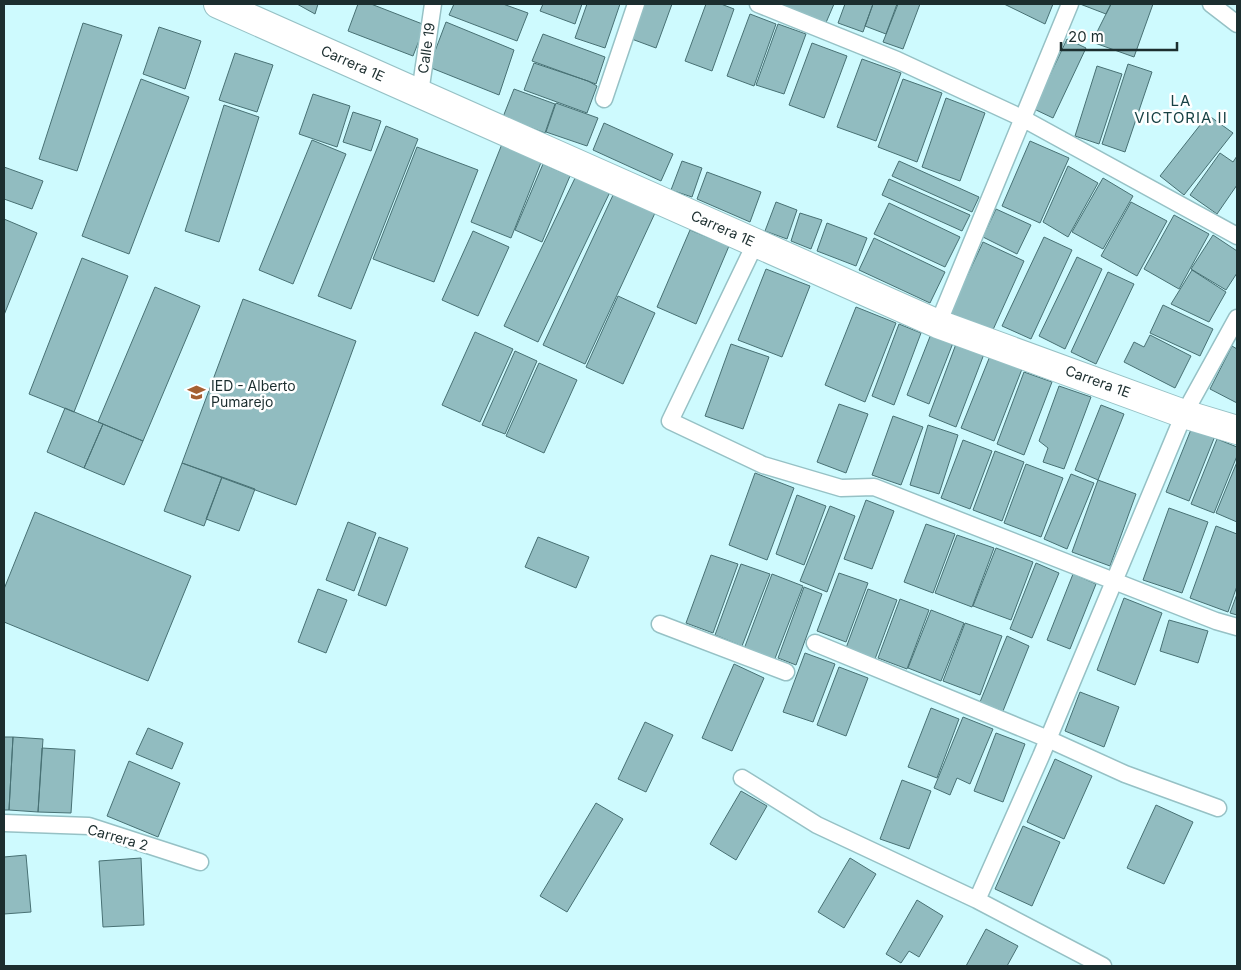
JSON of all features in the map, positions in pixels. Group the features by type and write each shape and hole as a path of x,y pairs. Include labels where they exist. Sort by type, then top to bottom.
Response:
{"street":[{"name":"Carrera 1E","path":"218,4 938,324 1184,414 1237,430"}],"lane":[{"name":"Calle 19","path":"420,93 433,4"},
{"path":"604,99 636,4"},
{"path":"758,4 897,60 1022,118 1237,236"},
{"path":"938,324 1070,4"},
{"path":"1211,4 1237,24"},
{"path":"756,242 670,421 764,465 840,488 874,487 1216,621 1237,626"},
{"path":"977,900 1048,739 1184,414 1237,318"},
{"path":"660,624 786,672"},
{"path":"815,643 1048,739 1126,774 1218,808"},
{"path":"742,778 817,825 977,900 1103,966"},
{"name":"Carrera 2","path":"4,822 89,826 200,862"}],"building":[{"path":"297,4 318,4 315,14"},
{"path":"358,4 371,4 425,25 413,56 348,31"},
{"path":"454,4 503,4 528,13 517,41 449,15"},
{"path":"543,4 582,4 575,24 540,11"},
{"path":"587,4 620,4 605,48 575,38"},
{"path":"641,4 672,4 656,48 629,38"},
{"path":"706,4 721,4 734,9 712,71 685,61"},
{"path":"768,4 834,4 825,25"},
{"path":"845,4 873,4 863,32 838,23"},
{"path":"873,4 897,4 886,34 865,26"},
{"path":"898,4 920,4 903,49 883,42"},
{"path":"1004,4 1053,4 1045,24"},
{"path":"1080,4 1111,4 1106,14"},
{"path":"1111,4 1153,4 1134,57 1092,42"},
{"path":"750,14 776,24 754,86 727,76"},
{"path":"446,22 514,50 499,95 429,67"},
{"path":"83,23 122,35 77,171 39,159"},
{"path":"778,24 806,34 784,94 756,85"},
{"path":"159,27 201,41 185,89 143,74"},
{"path":"543,34 605,57 596,84 532,61"},
{"path":"1067,39 1086,48 1053,118 1034,109"},
{"path":"812,43 847,56 824,118 789,105"},
{"path":"235,53 273,65 257,112 219,100"},
{"path":"862,59 901,73 876,141 837,127"},
{"path":"534,63 588,81 597,86 587,113 524,90"},
{"path":"1128,64 1152,72 1125,152 1102,144"},
{"path":"1097,66 1122,74 1099,144 1075,136"},
{"path":"141,79 189,97 129,254 82,236"},
{"path":"903,79 942,93 917,162 878,147"},
{"path":"514,89 555,104 545,133 503,117"},
{"path":"313,94 350,106 337,147 299,134"},
{"path":"946,98 985,113 960,181 922,167"},
{"path":"556,103 598,118 587,146 546,132"},
{"path":"224,105 259,117 219,242 185,231"},
{"path":"353,112 381,121 371,151 343,142"},
{"path":"1208,115 1233,133 1184,195 1160,176"},
{"path":"604,123 673,154 661,181 593,150"},
{"path":"386,126 418,139 351,309 318,296"},
{"path":"312,140 346,154 293,284 259,270"},
{"path":"1030,141 1069,158 1040,223 1002,206"},
{"path":"502,144 542,160 511,238 471,222"},
{"path":"417,147 478,170 434,282 373,259"},
{"path":"1220,153 1233,162 1237,156 1237,185 1217,214 1190,195"},
{"path":"682,161 702,168 692,197 671,190"},
{"path":"899,161 979,197 972,212 892,176"},
{"path":"543,164 570,176 542,242 515,230"},
{"path":"1068,166 1098,183 1068,237 1043,222"},
{"path":"4,167 43,181 32,209 4,199"},
{"path":"707,172 761,192 750,222 697,199"},
{"path":"576,176 610,192 538,342 504,326"},
{"path":"1103,178 1133,196 1103,249 1072,232"},
{"path":"889,179 970,215 962,231 882,195"},
{"path":"614,193 655,213 585,364 543,345"},
{"path":"776,202 797,210 787,239 765,231"},
{"path":"1131,202 1167,221 1137,276 1101,256"},
{"path":"889,203 960,237 945,267 874,234"},
{"path":"996,209 1031,225 1017,254 983,237"},
{"path":"800,213 822,220 811,249 791,241"},
{"path":"1174,215 1209,234 1179,289 1144,269"},
{"path":"4,219 37,233 4,315"},
{"path":"827,223 867,238 856,266 817,251"},
{"path":"690,230 729,246 696,324 657,307"},
{"path":"473,231 509,247 478,316 442,300"},
{"path":"1213,235 1237,251 1237,273 1226,290 1191,269"},
{"path":"1044,237 1072,250 1031,339 1002,326"},
{"path":"874,238 945,272 930,303 859,270"},
{"path":"983,242 1024,261 992,332 950,313"},
{"path":"1077,257 1102,269 1065,349 1039,336"},
{"path":"82,258 128,276 74,412 29,394"},
{"path":"766,269 810,286 782,357 738,340"},
{"path":"1192,270 1226,292 1209,322 1171,304"},
{"path":"1108,272 1134,284 1096,364 1071,352"},
{"path":"155,287 200,306 143,441 98,422"},
{"path":"618,296 655,313 623,384 586,367"},
{"path":"243,299 356,341 296,505 182,463"},
{"path":"1163,305 1213,329 1200,356 1150,333"},
{"path":"856,307 896,323 865,402 825,385"},
{"path":"899,324 921,333 894,405 872,396"},
{"path":"475,332 513,349 480,422 442,405"},
{"path":"931,334 953,343 929,404 907,395"},
{"path":"1150,335 1191,356 1175,388 1124,362 1134,342 1144,347"},
{"path":"731,344 769,357 743,429 705,416"},
{"path":"956,344 984,354 956,427 929,416"},
{"path":"1232,346 1237,349 1237,403 1210,389"},
{"path":"515,351 537,361 505,434 482,425"},
{"path":"990,356 1022,369 994,441 961,428"},
{"path":"539,363 577,380 544,453 506,436"},
{"path":"1024,372 1052,382 1024,455 997,444"},
{"path":"1059,386 1091,397 1064,469 1043,462 1048,448 1039,441"},
{"path":"839,404 868,414 846,473 817,462"},
{"path":"1101,405 1124,414 1098,480 1075,470"},
{"path":"65,408 103,424 84,468 47,452"},
{"path":"893,416 923,427 901,485 872,475"},
{"path":"103,424 143,441 124,485 84,468"},
{"path":"928,425 958,435 939,494 910,485"},
{"path":"1192,427 1215,436 1189,501 1166,492"},
{"path":"1217,439 1237,447 1237,456 1214,513 1191,504"},
{"path":"963,440 992,451 970,509 941,498"},
{"path":"995,451 1024,462 1002,521 973,510"},
{"path":"1237,462 1237,522 1216,513"},
{"path":"182,463 222,477 204,526 164,511"},
{"path":"1026,464 1063,478 1041,537 1004,523"},
{"path":"755,473 794,488 767,560 729,545"},
{"path":"1071,474 1094,483 1067,549 1044,539"},
{"path":"222,477 255,489 239,531 206,519"},
{"path":"1098,480 1136,494 1110,566 1072,552"},
{"path":"797,495 826,506 804,565 776,554"},
{"path":"866,500 894,511 872,569 844,559"},
{"path":"830,506 855,516 827,592 800,581"},
{"path":"1169,508 1208,522 1182,593 1143,580"},
{"path":"35,512 191,576 148,681 4,622 4,589"},
{"path":"348,522 376,533 354,591 326,580"},
{"path":"926,524 955,534 933,593 904,582"},
{"path":"1216,526 1237,534 1237,586 1228,612 1190,598"},
{"path":"957,535 994,548 972,607 935,593"},
{"path":"379,537 408,548 386,606 358,595"},
{"path":"538,537 589,557 576,588 525,567"},
{"path":"996,548 1033,562 1011,620 973,606"},
{"path":"711,555 738,564 713,633 686,623"},
{"path":"1036,563 1059,573 1032,638 1010,629"},
{"path":"741,564 770,574 742,646 715,635"},
{"path":"839,573 868,583 846,642 817,631"},
{"path":"772,574 803,586 774,661 744,649"},
{"path":"1073,574 1096,584 1070,649 1047,640"},
{"path":"804,587 822,594 796,665 778,658"},
{"path":"318,589 347,600 326,653 298,642"},
{"path":"868,589 897,600 875,659 846,648"},
{"path":"1237,594 1237,615 1230,613"},
{"path":"1124,598 1162,613 1135,685 1097,670"},
{"path":"900,599 929,610 907,669 878,658"},
{"path":"931,610 964,623 941,681 908,668"},
{"path":"1169,620 1208,631 1198,663 1160,651"},
{"path":"965,623 1002,636 980,695 943,681"},
{"path":"1007,636 1029,646 1003,711 980,702"},
{"path":"805,653 835,664 813,722 783,712"},
{"path":"734,664 764,678 732,751 702,738"},
{"path":"839,667 868,678 846,736 817,725"},
{"path":"1080,692 1119,707 1104,747 1065,731"},
{"path":"931,708 959,719 937,778 908,767"},
{"path":"963,717 993,729 970,784 957,778 950,795 934,788"},
{"path":"645,722 673,735 646,792 618,779"},
{"path":"148,728 183,743 172,769 136,754"},
{"path":"996,733 1025,744 1003,802 974,791"},
{"path":"4,737 13,737 9,810 4,810"},
{"path":"13,737 43,739 38,812 9,810"},
{"path":"42,748 75,750 71,813 38,812"},
{"path":"1055,759 1092,776 1064,839 1027,822"},
{"path":"129,761 180,783 158,837 107,816"},
{"path":"902,780 931,791 909,849 880,839"},
{"path":"741,791 767,806 736,860 710,844"},
{"path":"596,803 623,819 567,912 540,896"},
{"path":"1156,805 1193,822 1164,884 1127,868"},
{"path":"1023,826 1060,842 1032,906 995,889"},
{"path":"26,855 31,912 4,914 4,857"},
{"path":"141,858 144,925 103,927 99,861"},
{"path":"850,858 876,874 844,928 818,912"},
{"path":"917,900 943,916 919,957 909,951 901,963 886,954"},
{"path":"986,929 1018,946 1007,966 966,966"}],"place":[{"name":"IED - Alberto Pumarejo","path":"197,393"}],"district":[{"name":"LA VICTORIA II","path":"1181,108"}]}
